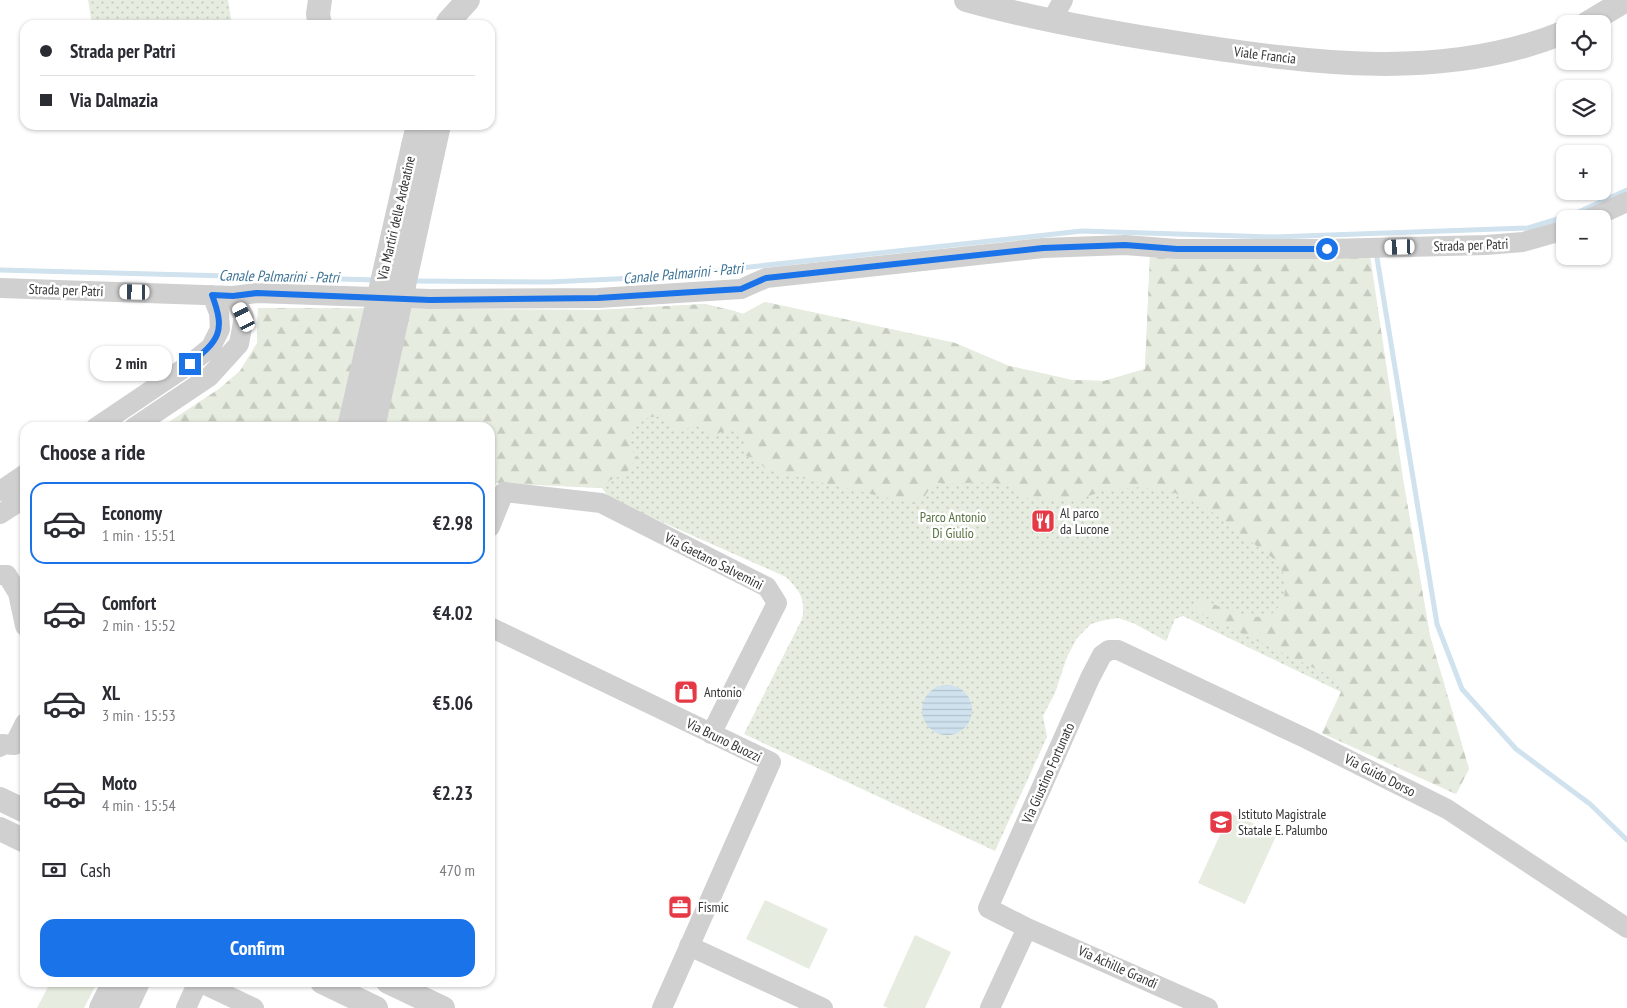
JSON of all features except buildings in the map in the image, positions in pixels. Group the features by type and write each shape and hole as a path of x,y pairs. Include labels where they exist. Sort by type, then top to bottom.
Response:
{"street":[{"path":"319,20 320,0"},
{"path":"448,16 468,0"},
{"name":"Viale Francia","path":"966,0 1058,10 1137,36 1232,51 1328,62 1391,64 1457,61 1516,50 1556,35"},
{"path":"1601,15 1626,0"},
{"name":"Via Martiri delle Ardeatine","path":"351,422 421,141 433,130"},
{"name":"Via Martiri delle Ardeatine","path":"374,422 421,141"},
{"path":"1609,210 1627,202"},
{"name":"Strada per Patri","path":"0,288 233,296 257,293 430,300 598,298 741,289 766,278 1043,248 1125,245 1177,249 1327,249 1486,245 1524,242 1556,233"},
{"path":"104,422 190,364 211,347 220,329 219,312 212,295"},
{"path":"142,422 209,377 239,344 244,317 233,296"},
{"path":"0,491 20,477"},
{"name":"Via Gaetano Salvemini","path":"495,514 504,492 601,504 767,588 777,603 711,734"},
{"path":"0,514 20,501"},
{"path":"0,575 7,575 18,593 20,602"},
{"name":"Via Bruno Buozzi","path":"495,629 771,762 662,1008"},
{"name":"Via Giustino Fortunato","path":"988,908 1090,678 1102,655 1109,650 1118,650"},
{"name":"Via Guido Dorso","path":"1118,650 1308,738 1447,809 1627,928"},
{"path":"13,747 20,733"},
{"path":"0,799 20,809"},
{"path":"0,830 20,840"},
{"name":"Via Achille Grandi","path":"988,908 1027,928 1208,1008"},
{"path":"990,1008 1027,928"},
{"path":"689,946 823,1008"},
{"path":"101,1008 112,987"},
{"path":"126,1008 136,987"},
{"path":"186,1008 196,987"},
{"path":"210,987 254,1008"},
{"path":"328,987 344,1001 376,1008"},
{"path":"399,987 443,1008"}],"green space":[{"path":"88,0 228,0 231,20 91,20"},
{"name":"Parco Antonio Di Giulio","path":"1370,255 1404,485 1430,636 1469,769 1456,794 1322,733 1341,692 1339,680 1195,611 1200,599 1243,615 1253,617 1268,616 1275,611 1283,599 1285,580 1278,562 1208,509 1175,493 1141,487 1103,491 1076,500 1025,498 1016,490 994,483 934,482 919,505 767,470 754,458 746,456 744,441 737,433 727,431 713,436 696,426 688,428 679,434 671,423 663,418 653,417 637,425 632,433 630,441 632,450 640,459 632,464 626,474 610,480 602,488 496,483 495,485 495,422 169,422 219,389 240,371 257,343 258,308 599,310 705,304 743,314 765,302 955,343 1009,366 1072,380 1104,381 1145,369 1150,256"},
{"name":"Parco Antonio Di Giulio","path":"1150,256 1404,485 1430,636 1469,769 1456,794 1322,733 1341,692 1183,616 1175,619 1166,641 1133,623 1118,618 1091,624 1077,638 1067,657 1055,693 1043,716 1047,737 995,851 744,734 802,619 803,606 801,596 795,587 786,577 610,499 602,488 496,483 495,485 495,422 169,422 219,389 240,371 257,343 258,308 599,310 705,304 743,314 765,302 955,343 1009,366 1072,380 1104,381 1145,369"},
{"path":"1230,813 1277,834 1245,904 1198,883"},
{"path":"765,900 828,929 809,969 746,939"},
{"path":"915,935 951,952 925,1008 888,1008 883,1006"},
{"path":"48,987 95,987 84,1008 37,1008"}],"water":[{"path":"942,685 952,685 965,692 972,705 972,715 965,728 952,735 942,735 933,731 926,724 922,715 922,705 926,696 933,689"}],"waterway":[{"name":"Canale Palmarini - Patri","path":"413,281 549,282 657,277 1082,231 1274,237 1528,228 1574,214 1627,190"},
{"path":"1377,258 1437,624 1462,689 1516,749 1590,804 1627,840"},
{"name":"Canale Palmarini - Patri","path":"0,270 377,280"}],"place":[{"name":"Al parco da Lucone","path":"1043,521"},
{"name":"Antonio","path":"686,692"},
{"name":"Istituto Magistrale Statale E. Palumbo","path":"1221,822"},
{"name":"Fismic","path":"680,907"}],"route":[{"path":"190,364 211,347 220,329 219,312 212,295 233,296 257,293 430,300 598,298 741,289 766,278 1043,248 1125,245 1177,249 1327,249"}]}
